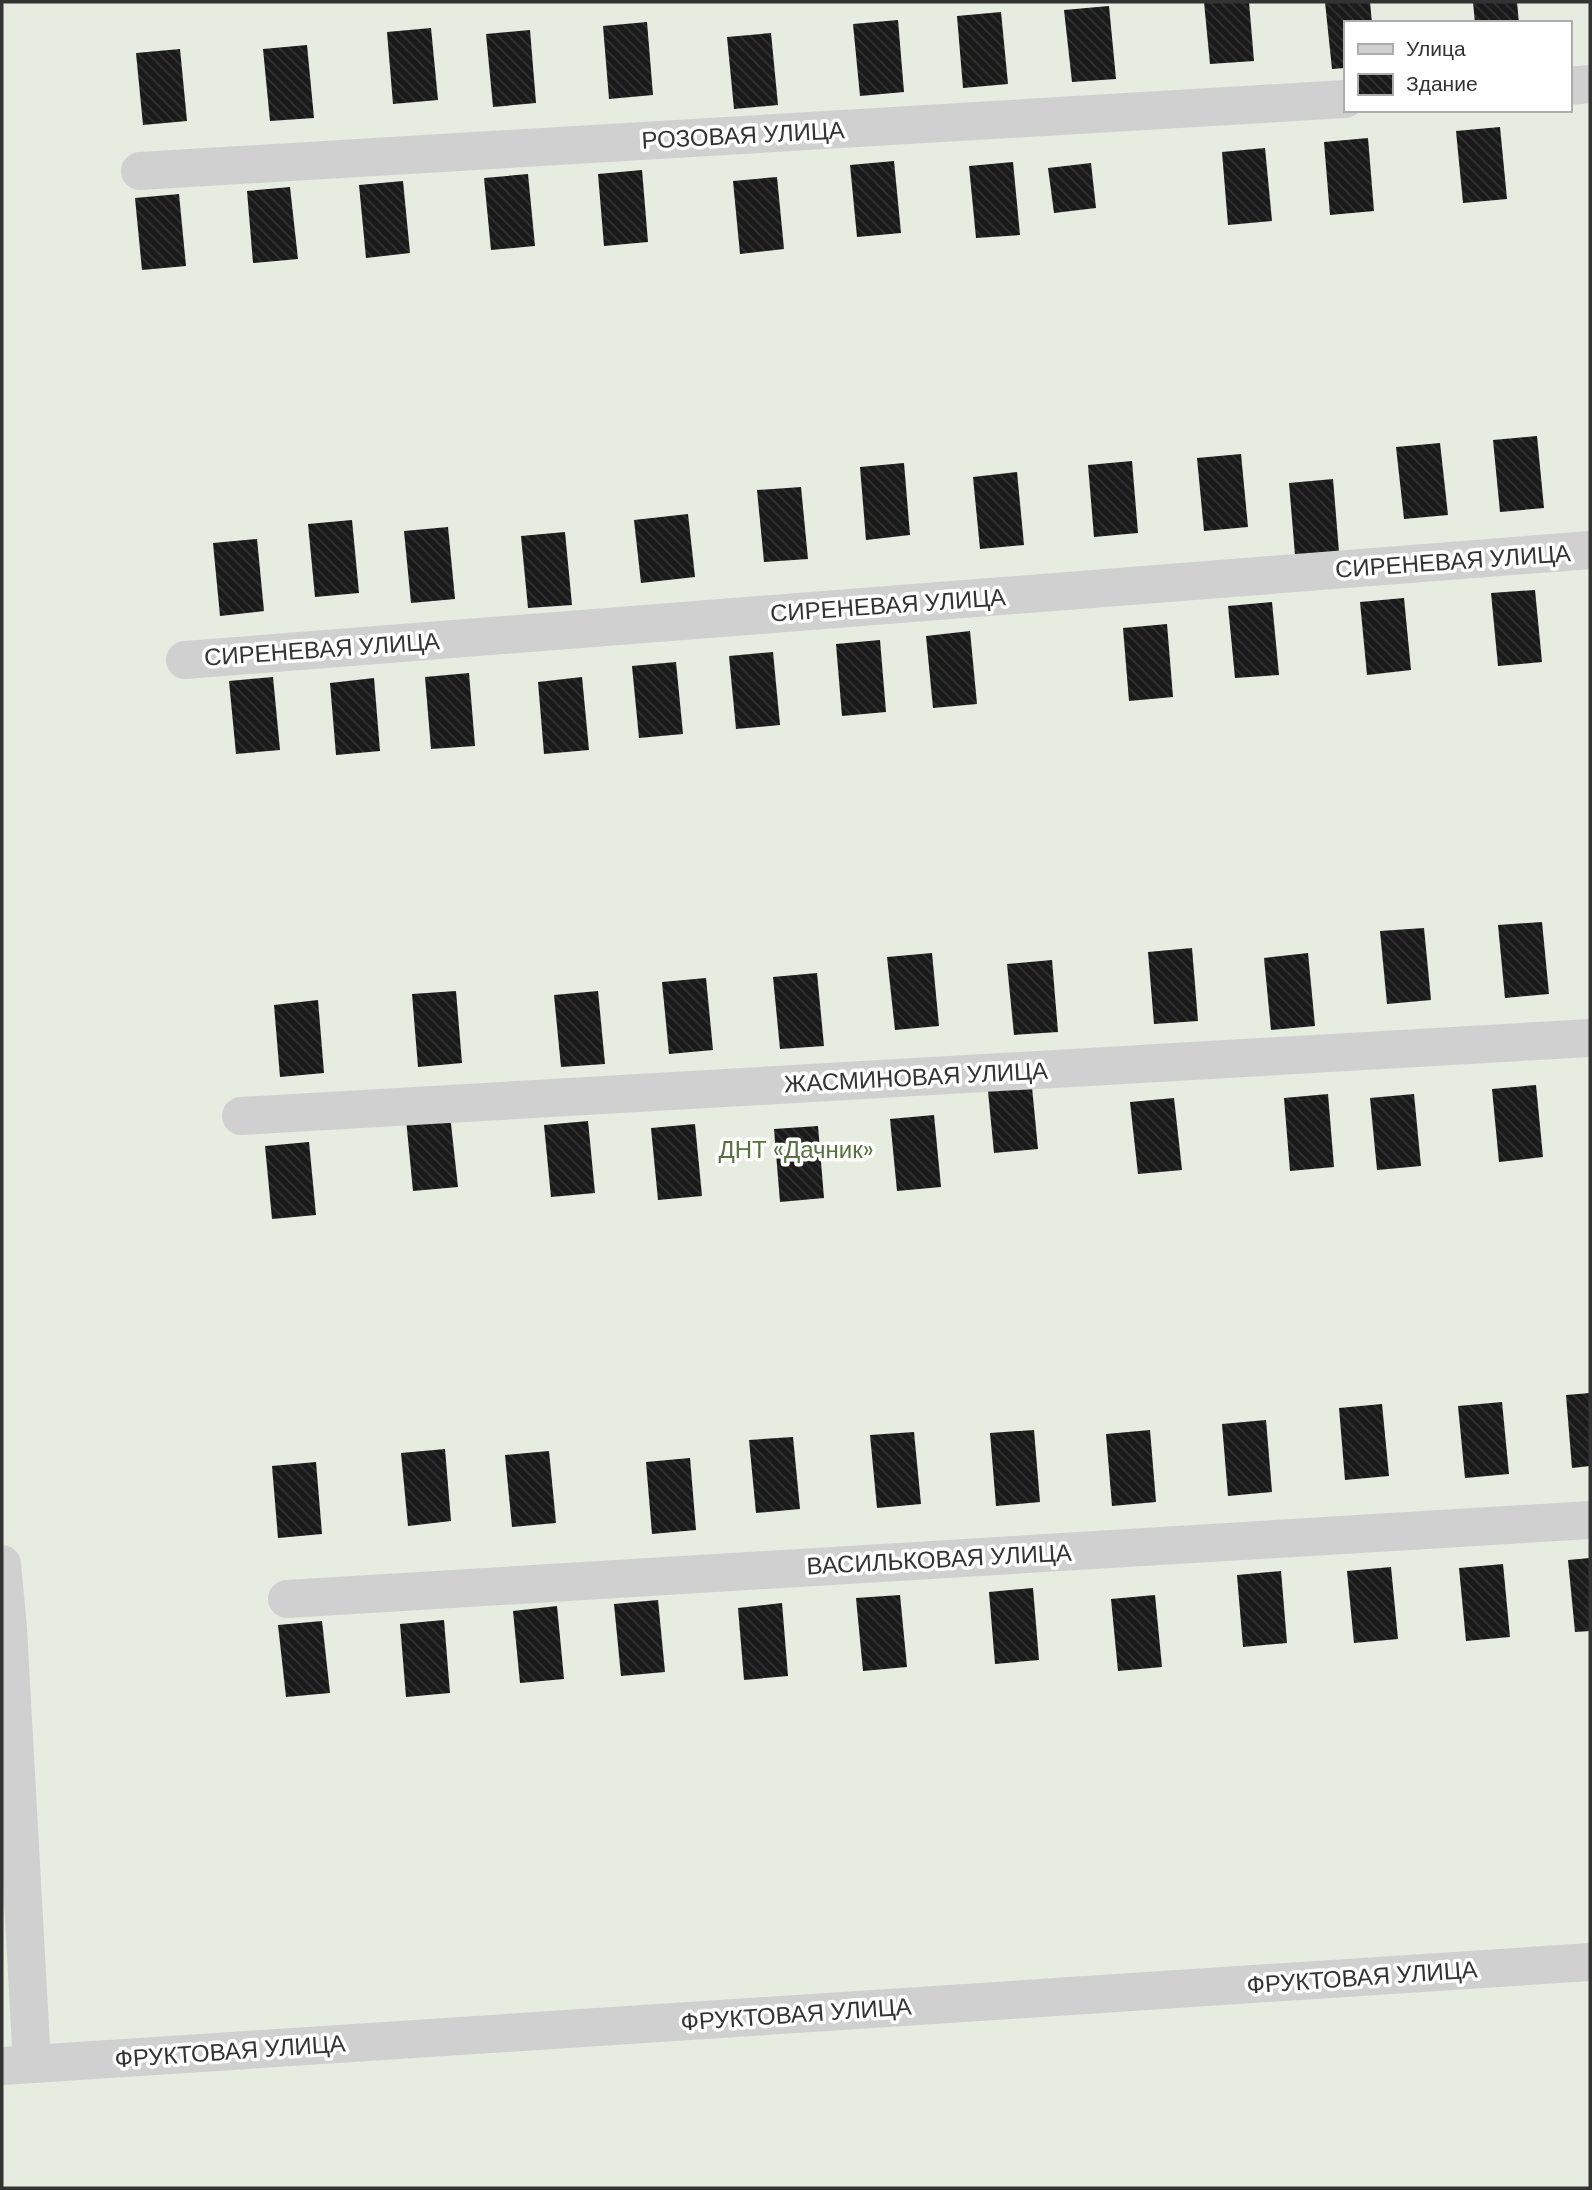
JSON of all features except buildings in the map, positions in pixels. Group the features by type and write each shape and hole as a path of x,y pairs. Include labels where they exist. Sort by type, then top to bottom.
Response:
{"street":[{"path":"1571,86 1590,84"},
{"name":"РОЗОВАЯ УЛИЦА","path":"140,171 1344,99"},
{"name":"СИРЕНЕВАЯ УЛИЦА","path":"185,660 1590,550"},
{"name":"ЖАСМИНОВАЯ УЛИЦА","path":"241,1116 1590,1038"},
{"name":"ВАСИЛЬКОВАЯ УЛИЦА","path":"287,1599 1590,1520"},
{"path":"2,1564 17,2065"},
{"name":"ФРУКТОВАЯ УЛИЦА","path":"17,2065 1590,1962"}],"green space":[{"name":"ДНТ «Дачник»","path":"2,2 1590,2 1590,2188 2,2188"}]}
